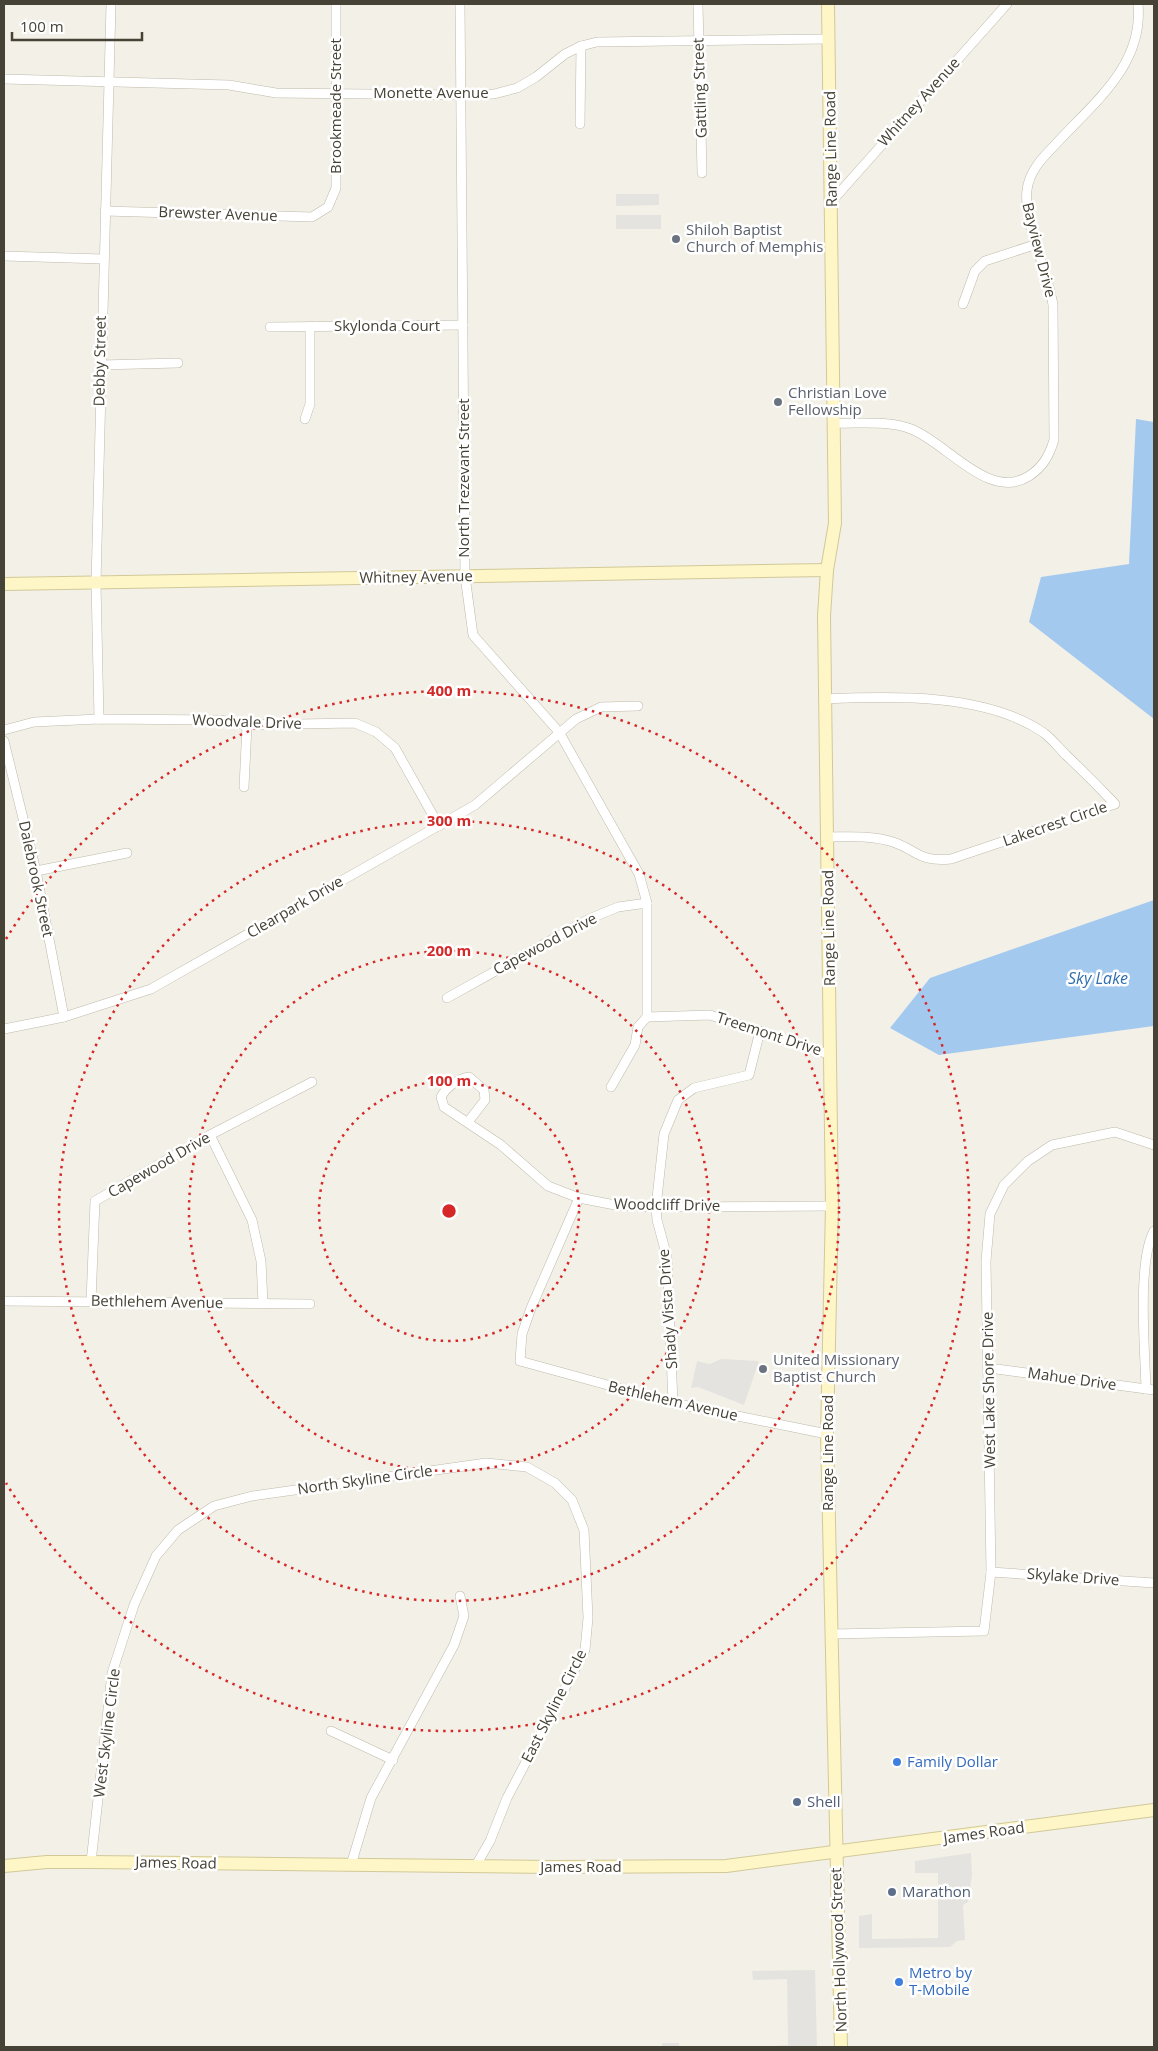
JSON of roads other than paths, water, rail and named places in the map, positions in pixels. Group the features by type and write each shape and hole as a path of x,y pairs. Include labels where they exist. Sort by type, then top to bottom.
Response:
{"main road":[{"name":"Range Line Road","path":"828,4 835,523 824,616 832,1206 827,1434 836,1853"},
{"name":"Whitney Avenue","path":"4,584 828,570"},
{"name":"James Road","path":"4,1866 91,1862 475,1867 705,1867 754,1864 1154,1810"},
{"name":"North Hollywood Street","path":"836,1853 842,2047"}],"street":[{"name":"Debby Street","path":"99,719 96,583 100,365 111,4"},
{"name":"Brookmeade Street","path":"328,207 336,188 336,4"},
{"name":"North Trezevant Street","path":"460,4 465,576 473,635 559,732 639,874 647,903 648,1017"},
{"name":"Gattling Street","path":"698,4 702,173"},
{"name":"Whitney Avenue","path":"832,200 1007,4"},
{"name":"Bayview Drive","path":"834,423 908,428 925,435 977,474 991,480 1006,483 1022,481 1038,470 1048,457 1054,440 1053,305 1050,286 1026,204 1027,189 1030,177 1039,162 1117,78 1129,58 1139,31 1138,4"},
{"name":"Monette Avenue","path":"4,79 229,85 276,93 494,94 517,88 536,77 565,54 581,46 597,42 829,39"},
{"path":"580,124 581,46"},
{"name":"Brewster Avenue","path":"105,211 312,216 328,207"},
{"path":"963,304 975,271 985,261 1037,244"},
{"path":"4,256 103,259"},
{"name":"Skylonda Court","path":"270,327 463,325"},
{"path":"305,419 310,404 310,326"},
{"path":"100,365 178,363"},
{"name":"Lakecrest Circle","path":"825,699 882,697 942,702 993,710 1020,718 1046,734 1115,804 951,858 935,860 918,856 895,843 874,838 827,837"},
{"name":"Clearpark Drive","path":"4,1029 64,1017 151,989 475,805 576,719 601,707 638,706"},
{"name":"Woodvale Drive","path":"4,730 34,722 99,719 220,720 247,725 355,723 376,732 395,748 439,826"},
{"path":"244,787 247,725"},
{"name":"Dalebrook Street","path":"4,741 36,872 64,1017"},
{"path":"36,872 127,854"},
{"name":"Capewood Drive","path":"447,998 589,919 618,907 647,903"},
{"name":"Treemont Drive","path":"648,1017 710,1015 831,1054"},
{"path":"611,1087 635,1045 638,1027 648,1017"},
{"name":"Shady Vista Drive","path":"673,1404 667,1257 656,1207 664,1134 678,1100 694,1088 749,1075 760,1031"},
{"name":"Woodcliff Drive","path":"468,1122 485,1100 484,1090 470,1078 461,1078 445,1090 441,1097 444,1107 501,1145 548,1186 579,1198 615,1205 656,1207 832,1206"},
{"name":"Capewood Drive","path":"91,1301 95,1202 210,1135 312,1082"},
{"name":"West Lake Shore Drive","path":"831,1634 984,1632 991,1572 990,1368 986,1261 990,1214 1004,1185 1028,1161 1052,1145 1116,1132 1154,1145"},
{"path":"210,1135 252,1220 261,1261 263,1302"},
{"name":"Bethlehem Avenue","path":"579,1198 531,1308 522,1334 520,1361 673,1404 827,1434"},
{"path":"1150,1390 1144,1269 1150,1238 1154,1231"},
{"name":"Bethlehem Avenue","path":"4,1301 263,1302 310,1304"},
{"name":"Mahue Drive","path":"990,1368 1150,1390"},
{"name":"North Skyline Circle","path":"178,1530 214,1506 252,1496 486,1463 527,1467 555,1483"},
{"name":"East Skyline Circle","path":"475,1867 490,1841 507,1798 584,1650 588,1618 584,1530 572,1500 555,1483"},
{"name":"West Skyline Circle","path":"91,1862 112,1673 134,1606 156,1556 178,1530"},
{"name":"Skylake Drive","path":"991,1572 1154,1583"},
{"path":"351,1865 371,1798 454,1645 464,1616 460,1596"},
{"path":"331,1731 393,1760"}],"water":[{"path":"1136,419 1154,422 1154,719 1029,622 1041,577 1129,564"},
{"name":"Sky Lake","path":"1154,900 1154,1026 939,1055 890,1028 930,978"}],"place":[{"name":"Shiloh Baptist Church of Memphis","path":"676,239"},
{"name":"Christian Love Fellowship","path":"778,402"},
{"name":"United Missionary Baptist Church","path":"763,1369"},
{"name":"Family Dollar","path":"897,1762"},
{"name":"Shell","path":"797,1802"},
{"name":"Marathon","path":"892,1892"},
{"name":"Metro by T-Mobile","path":"899,1982"}]}
